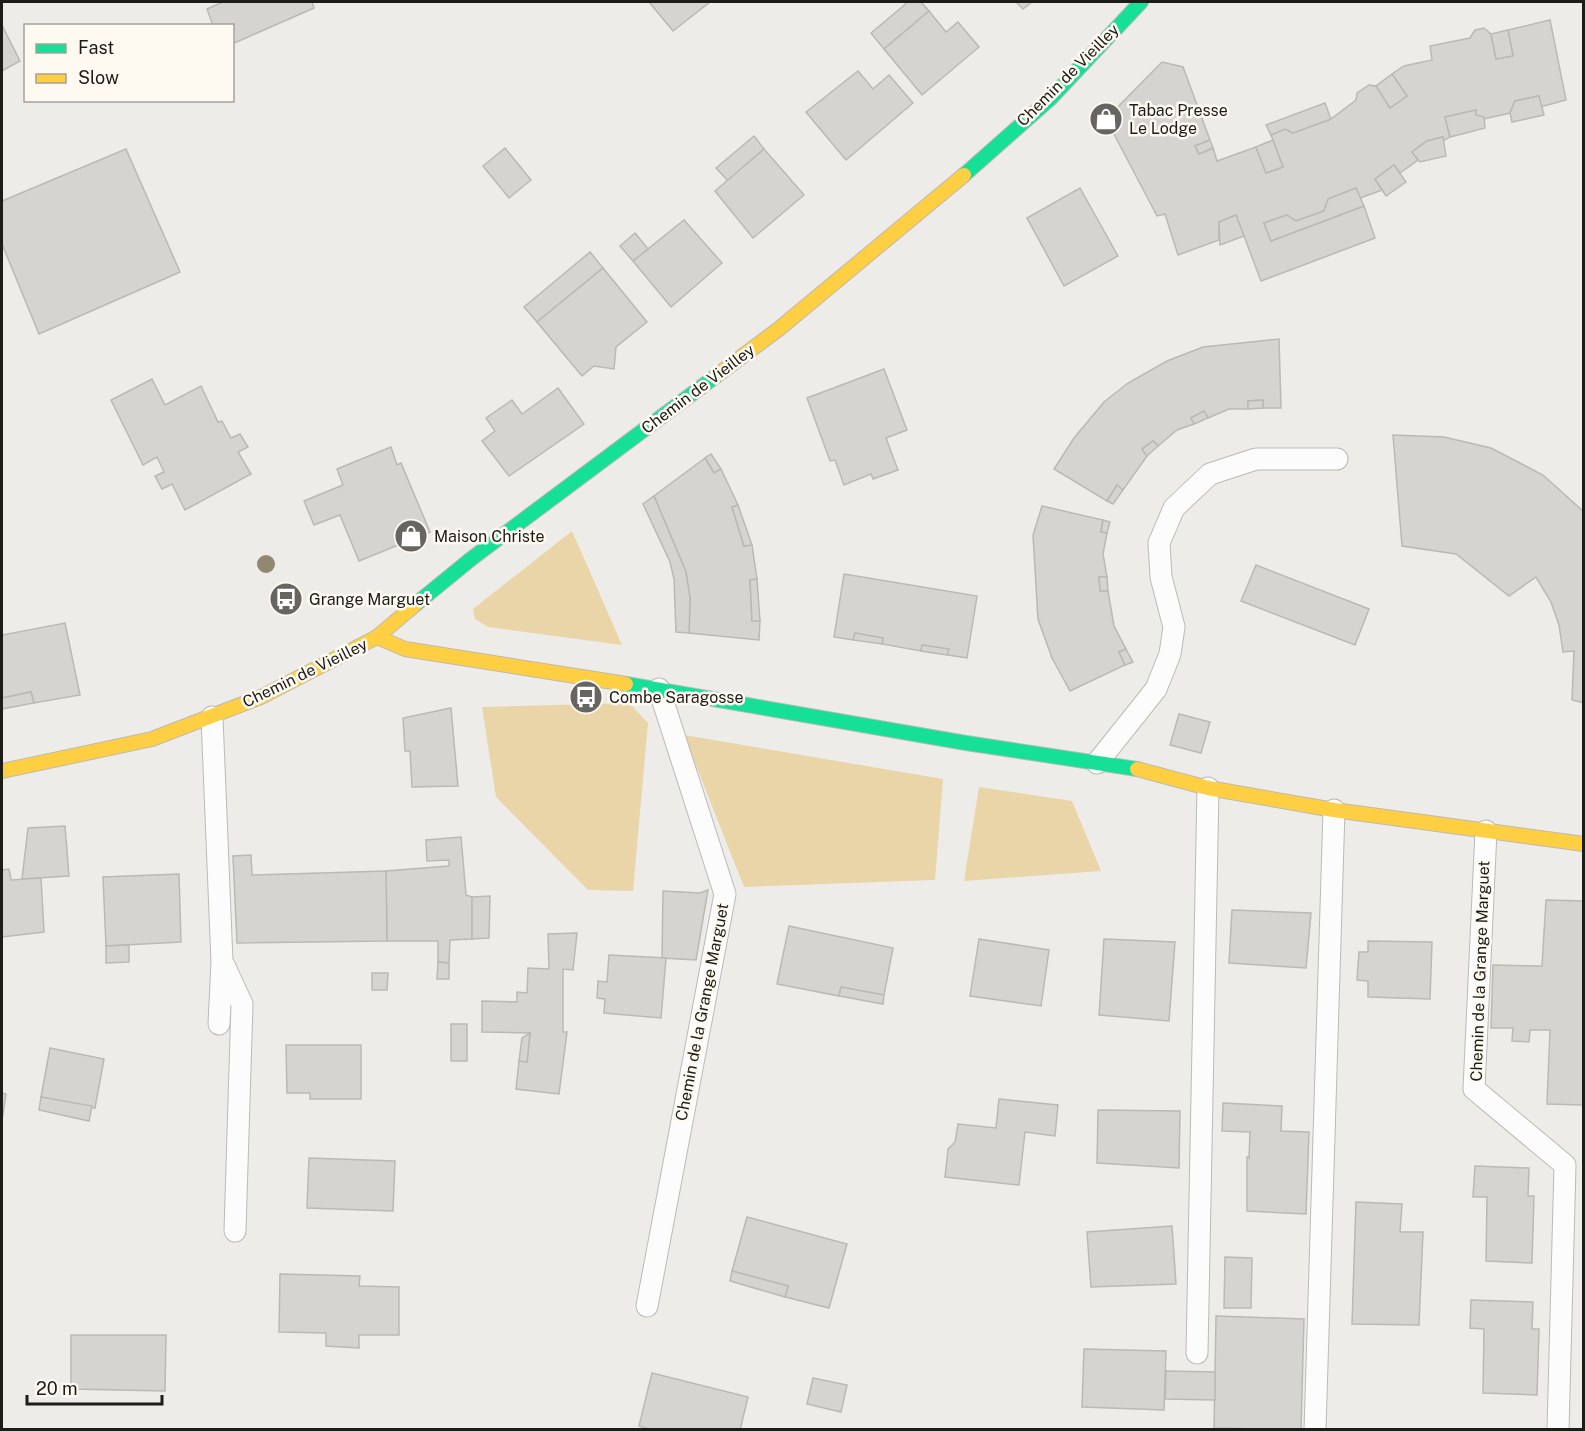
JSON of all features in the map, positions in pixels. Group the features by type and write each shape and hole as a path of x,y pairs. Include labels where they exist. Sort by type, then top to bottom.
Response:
{"street":[{"name":"Chemin de Vieilley","path":"2,771 152,739 261,697 377,637 471,559 780,328 959,179 1051,98 1140,2"},
{"path":"377,637 405,649 659,688 1156,772 1208,788 1334,810 1584,844"}],"lane":[{"path":"1097,763 1156,690 1170,654 1174,627 1161,577 1159,543 1174,508 1210,474 1256,459 1337,459"},
{"name":"Chemin de la Grange Marguet","path":"647,1306 725,894 659,688"},
{"path":"212,717 222,962 219,1024"},
{"path":"1197,1353 1208,788"},
{"path":"1315,1430 1334,810"},
{"name":"Chemin de la Grange Marguet","path":"1486,831 1474,1089 1565,1165 1557,1430"},
{"path":"222,962 242,1004 235,1231"}],"shaded area":[{"path":"572,531 622,645 488,627 475,619 473,609"},
{"path":"629,703 648,723 633,891 588,890 496,797 482,707"},
{"path":"684,735 943,779 935,880 744,887"},
{"path":"979,787 1072,801 1101,871 964,881"}],"building":[{"path":"223,2 312,2 314,8 234,43 234,24 212,24 207,9"},
{"path":"649,2 710,2 673,31"},
{"path":"908,2 921,2 929,11 884,49 871,33"},
{"path":"1016,2 1032,2 1023,9"},
{"path":"929,11 946,32 958,22 979,47 922,95 884,49"},
{"path":"1550,20 1566,100 1540,107 1539,96 1515,101 1510,113 1484,119 1476,115 1476,110 1445,117 1450,137 1443,141 1443,137 1427,141 1412,152 1418,160 1400,173 1394,165 1375,179 1382,190 1360,198 1356,188 1328,199 1324,211 1296,221 1287,215 1264,223 1271,241 1364,206 1375,238 1261,281 1236,215 1219,222 1219,240 1178,255 1165,214 1157,216 1106,119 1162,62 1183,67 1210,140 1195,146 1199,154 1213,148 1217,161 1256,147 1266,173 1283,167 1271,135 1285,129 1293,133 1331,119 1356,100 1357,93 1369,85 1376,86 1390,108 1407,96 1392,74 1404,66 1432,60 1430,46 1470,38 1475,30 1484,28 1491,34 1496,59 1513,56 1508,30"},
{"path":"2,25 20,61 2,71"},
{"path":"1508,30 1513,56 1496,59 1491,34"},
{"path":"858,71 873,89 889,75 913,103 846,160 806,112"},
{"path":"1392,74 1407,96 1390,108 1376,86"},
{"path":"1539,96 1544,115 1512,122 1510,113 1515,101"},
{"path":"1325,103 1331,119 1293,133 1285,129 1271,135 1266,125"},
{"path":"1476,110 1476,115 1484,117 1485,128 1450,137 1445,117"},
{"path":"754,136 764,149 728,181 716,168"},
{"path":"1443,137 1446,156 1420,162 1412,152 1427,141"},
{"path":"1210,140 1213,148 1199,154 1195,146"},
{"path":"1273,140 1283,167 1266,173 1256,147"},
{"path":"505,148 531,180 509,198 483,166"},
{"path":"126,149 180,272 39,334 2,244 2,201"},
{"path":"764,149 804,195 753,238 715,191"},
{"path":"1394,165 1406,182 1386,196 1375,179"},
{"path":"1080,188 1118,256 1064,286 1027,218"},
{"path":"1356,188 1364,206 1271,241 1264,223 1287,215 1296,221 1324,211 1328,199"},
{"path":"1236,215 1244,236 1220,245 1219,222"},
{"path":"684,220 722,263 671,307 633,261"},
{"path":"635,233 648,249 633,261 620,246"},
{"path":"590,252 603,268 537,322 524,307"},
{"path":"603,268 647,322 616,347 614,369 594,366 582,376 537,322"},
{"path":"1279,339 1281,408 1263,408 1263,400 1248,401 1248,409 1229,409 1208,418 1204,411 1191,418 1194,424 1177,430 1158,446 1153,441 1142,449 1147,456 1123,490 1117,485 1107,501 1054,469 1074,438 1104,402 1128,383 1167,361 1203,347"},
{"path":"884,369 907,430 886,438 898,470 873,479 871,474 844,485 835,460 830,461 807,398"},
{"path":"152,379 165,405 201,386 218,422 222,421 231,438 240,434 248,447 238,452 251,474 185,510 172,484 162,489 155,476 164,472 157,457 143,465 111,400"},
{"path":"558,388 584,424 509,476 482,441 495,431 486,418 512,400 522,414"},
{"path":"1263,400 1263,408 1248,409 1248,401"},
{"path":"1204,411 1208,418 1194,424 1191,418"},
{"path":"1393,435 1444,437 1491,448 1543,475 1584,512 1584,703 1572,700 1574,651 1563,652 1559,625 1551,602 1536,577 1509,596 1456,554 1402,546"},
{"path":"1153,441 1158,446 1147,456 1142,449"},
{"path":"391,447 397,465 401,463 430,532 359,561 340,515 314,525 304,501 343,485 337,469"},
{"path":"711,454 721,469 714,473 705,458"},
{"path":"705,458 714,473 721,469 738,505 732,507 744,546 752,545 757,579 750,580 752,621 760,621 759,640 689,633 690,598 686,572 654,496"},
{"path":"1117,485 1123,490 1113,504 1107,501"},
{"path":"654,496 686,572 690,598 689,633 676,632 674,579 670,562 643,504"},
{"path":"738,505 752,545 744,546 732,507"},
{"path":"1042,506 1103,520 1101,532 1107,533 1103,554 1107,577 1099,577 1100,591 1108,591 1114,626 1126,649 1119,652 1125,665 1070,691 1052,658 1038,619 1033,535"},
{"path":"1103,520 1110,522 1107,533 1101,532"},
{"path":"1256,565 1369,609 1355,645 1241,601"},
{"path":"844,574 977,596 967,658 947,655 949,649 922,645 921,651 882,644 883,638 855,633 853,640 834,637"},
{"path":"1099,577 1107,577 1108,591 1100,591"},
{"path":"757,579 760,621 752,621 750,580"},
{"path":"65,623 80,695 34,703 31,692 2,698 2,635"},
{"path":"855,633 883,638 882,644 853,640"},
{"path":"922,645 949,649 947,655 921,651"},
{"path":"1126,649 1133,662 1125,665 1119,652"},
{"path":"31,692 34,703 2,709 2,698"},
{"path":"451,708 458,786 412,787 410,751 405,751 403,718"},
{"path":"1179,714 1210,722 1201,753 1170,745"},
{"path":"65,826 69,876 22,879 28,828"},
{"path":"461,837 466,895 472,897 472,939 450,940 449,963 438,962 438,941 387,941 386,871 449,866 449,860 427,861 426,840"},
{"path":"251,855 252,875 386,871 387,941 237,943 233,856"},
{"path":"9,869 11,880 41,878 44,932 2,937 2,870"},
{"path":"179,874 181,942 106,946 103,877"},
{"path":"708,890 696,960 662,958 663,891 700,893"},
{"path":"490,896 489,938 472,939 472,897"},
{"path":"1546,900 1584,901 1583,1105 1547,1104 1550,1030 1530,1030 1529,1042 1512,1041 1513,1028 1491,1028 1493,965 1542,966"},
{"path":"1232,910 1311,913 1306,968 1229,963"},
{"path":"789,926 893,948 884,995 841,987 839,996 777,984"},
{"path":"577,933 573,970 563,969 563,1032 567,1032 559,1094 516,1089 519,1061 527,1062 530,1033 482,1032 482,1001 517,1002 517,992 527,993 528,968 549,969 548,934"},
{"path":"979,939 1049,950 1041,1006 970,996"},
{"path":"1104,939 1175,942 1169,1021 1099,1015"},
{"path":"1368,941 1432,942 1430,999 1368,997 1368,981 1357,980 1359,952 1368,952"},
{"path":"129,945 129,962 106,963 106,946"},
{"path":"609,955 666,958 661,1018 604,1013 605,999 597,998 598,981 607,982"},
{"path":"438,962 449,963 449,979 437,979"},
{"path":"372,973 388,973 387,990 372,990"},
{"path":"841,987 884,995 883,1004 839,996"},
{"path":"451,1024 467,1024 467,1061 451,1061"},
{"path":"530,1033 527,1062 519,1061 522,1038"},
{"path":"286,1045 361,1045 361,1099 310,1099 310,1093 287,1093"},
{"path":"50,1048 104,1059 95,1108 41,1097"},
{"path":"2,1093 6,1094 2,1121"},
{"path":"41,1097 92,1106 89,1121 39,1110"},
{"path":"999,1099 1058,1105 1055,1136 1025,1132 1019,1185 945,1177 948,1149 955,1142 958,1124 996,1128"},
{"path":"1223,1103 1282,1106 1281,1131 1309,1132 1306,1214 1247,1211 1247,1157 1249,1158 1250,1132 1222,1131"},
{"path":"1098,1110 1180,1111 1179,1168 1097,1163"},
{"path":"309,1158 395,1161 393,1211 307,1208"},
{"path":"1475,1166 1529,1168 1528,1196 1534,1196 1532,1263 1486,1261 1487,1197 1473,1197"},
{"path":"1356,1202 1402,1204 1400,1232 1423,1232 1419,1325 1352,1324"},
{"path":"747,1217 847,1244 829,1308 785,1297 788,1286 732,1271"},
{"path":"1172,1226 1176,1284 1091,1287 1087,1232"},
{"path":"1225,1257 1252,1258 1251,1308 1224,1308"},
{"path":"732,1271 788,1286 785,1297 730,1281"},
{"path":"280,1274 360,1276 359,1286 399,1287 399,1335 359,1335 359,1348 326,1346 326,1333 279,1332"},
{"path":"1471,1300 1533,1302 1532,1329 1539,1329 1537,1395 1483,1393 1484,1329 1470,1328"},
{"path":"1216,1316 1304,1319 1301,1430 1214,1428"},
{"path":"71,1335 166,1335 165,1391 71,1389"},
{"path":"1084,1349 1166,1351 1164,1410 1082,1407"},
{"path":"1166,1371 1215,1372 1215,1400 1165,1399"},
{"path":"652,1373 748,1397 740,1430 653,1430 639,1426"},
{"path":"813,1378 847,1385 841,1412 807,1404"}],"traffic: fast":[{"path":"964,175 1051,98 1141,2"},
{"path":"416,604 471,559 716,376"},
{"path":"626,684 966,743 1137,769"}],"traffic: slow":[{"path":"716,376 780,328 964,175"},
{"path":"2,771 152,739 261,697 377,637 416,604"},
{"path":"377,637 405,649 626,684"},
{"path":"1137,769 1208,788 1334,810 1584,844"}],"place":[{"name":"Tabac Presse Le Lodge","path":"1106,119"},
{"name":"Maison Christe","path":"411,536"},
{"name":"Grange Marguet","path":"286,599"},
{"name":"Combe Saragosse","path":"586,697"}]}
